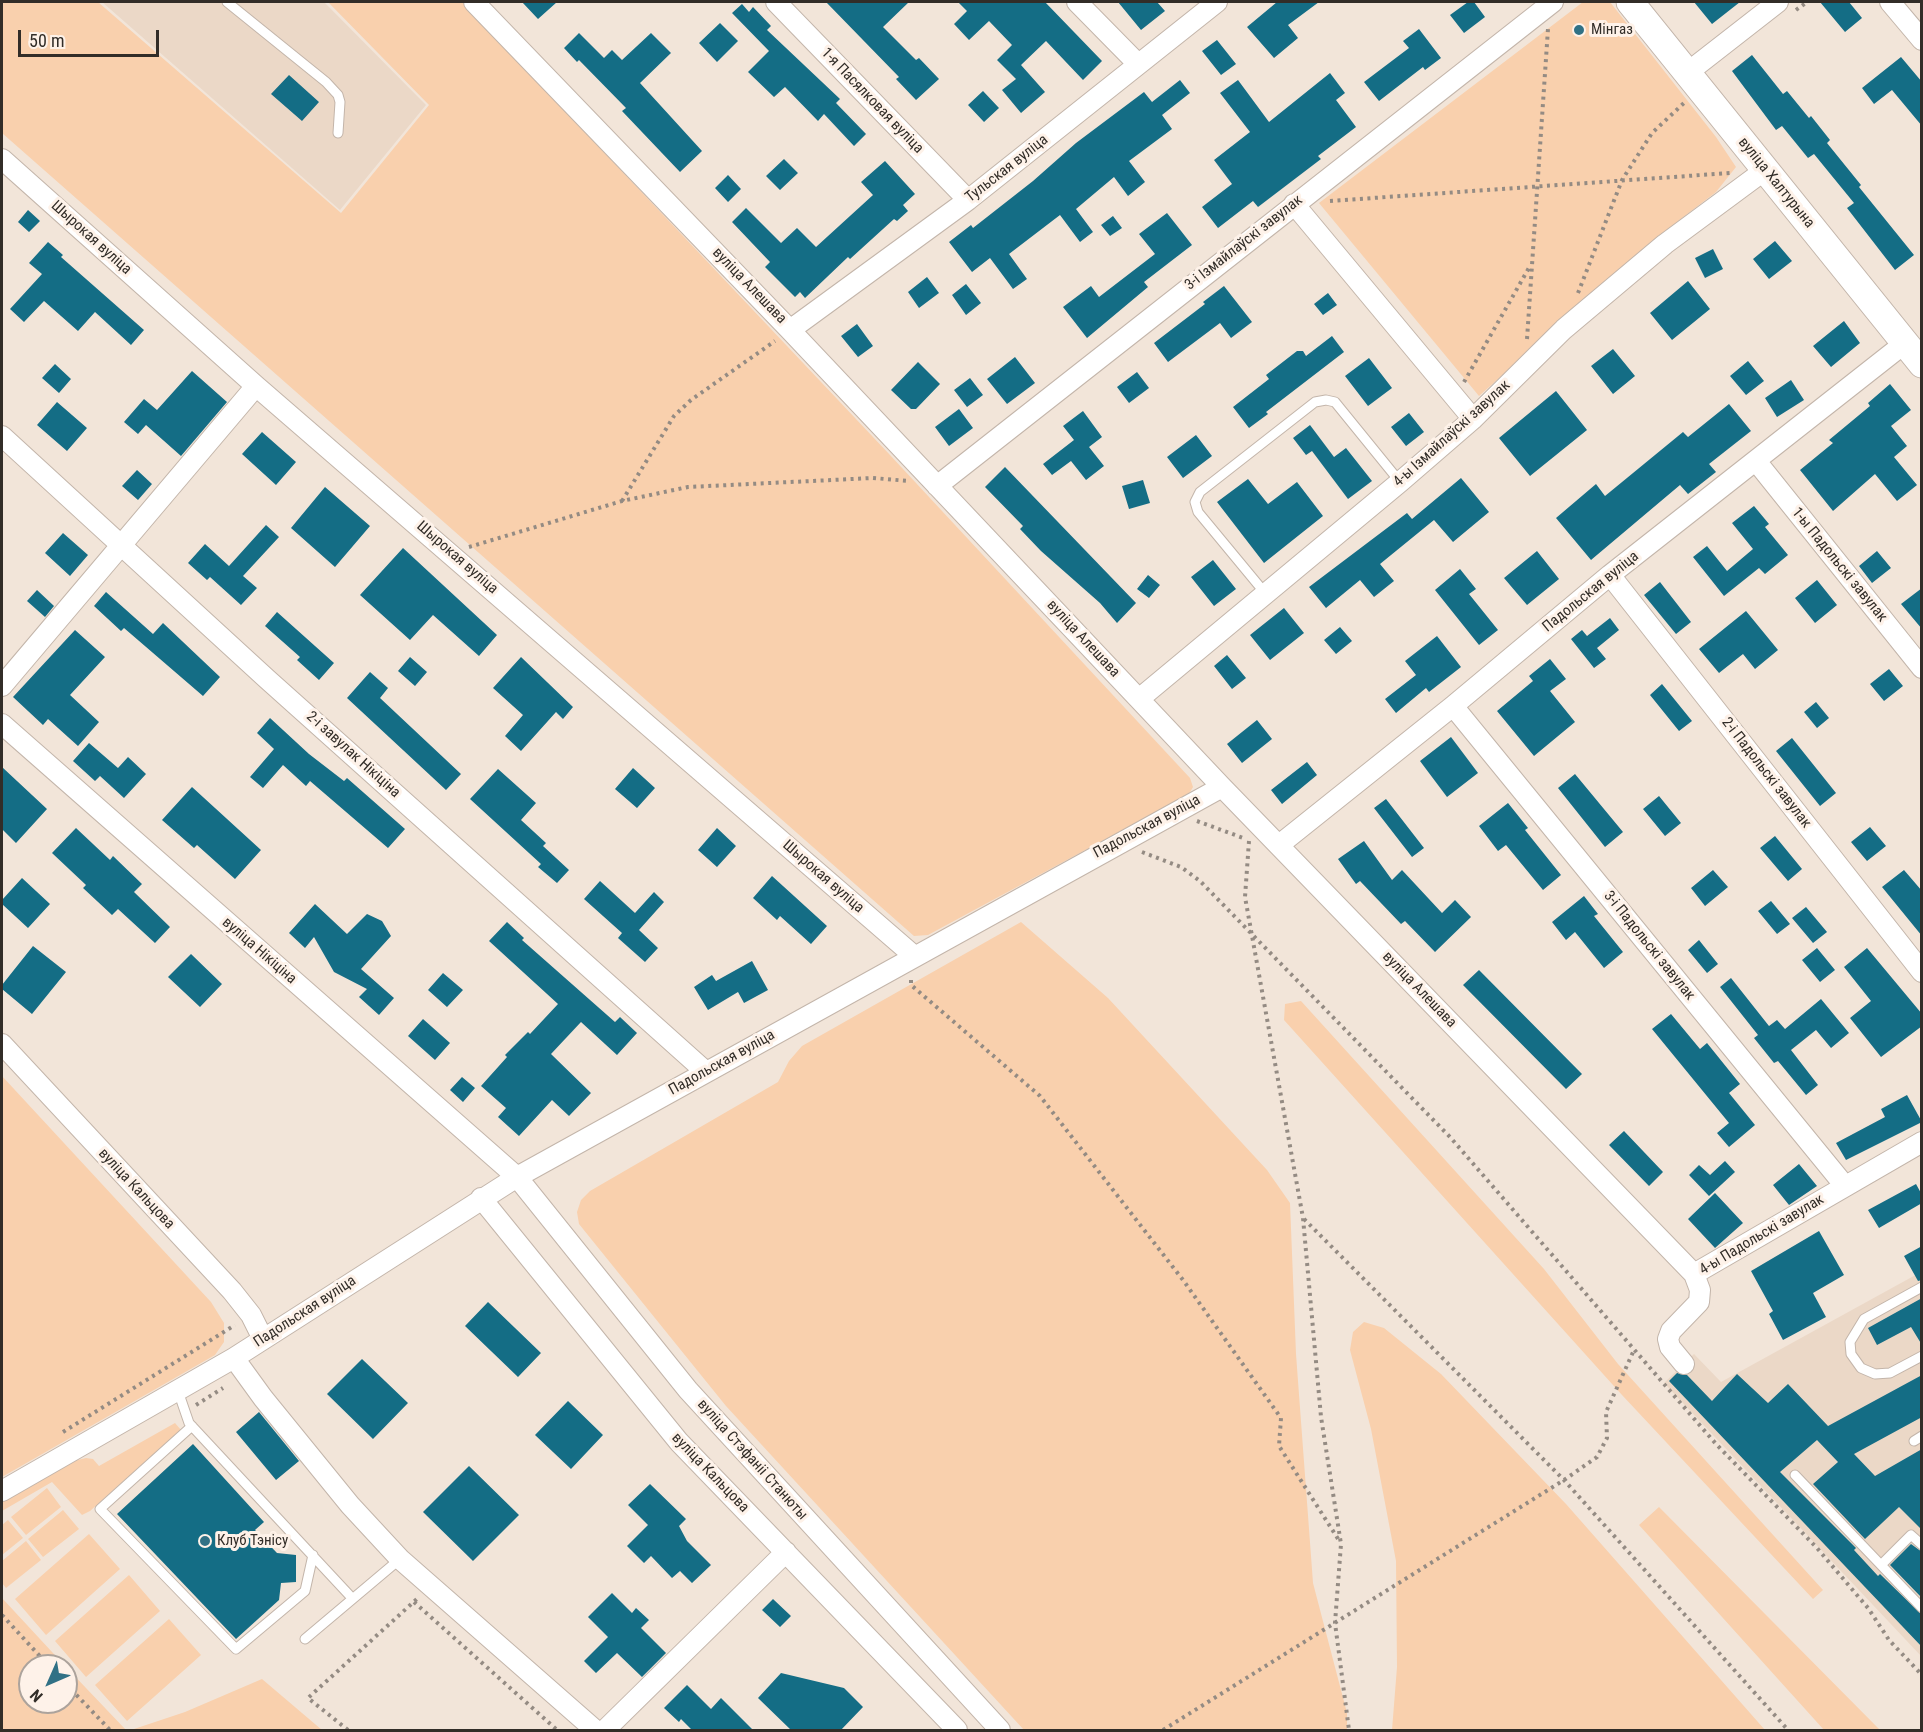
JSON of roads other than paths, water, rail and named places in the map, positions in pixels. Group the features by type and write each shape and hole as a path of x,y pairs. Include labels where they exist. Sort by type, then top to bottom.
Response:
{"street":[{"name":"вуліца Алешава","path":"474,2 790,330 1222,787 1694,1274"},
{"name":"1-я Пасялковая вуліца","path":"776,2 968,200"},
{"path":"1077,2 1138,64"},
{"name":"Тульская вуліца","path":"790,330 968,200 1217,2"},
{"name":"вуліца Халтурына","path":"1630,2 1922,364"},
{"path":"1694,81 1778,2"},
{"path":"1890,2 1922,40"},
{"name":"3-і Ізмайлаўскі завулак","path":"938,486 1551,3"},
{"name":"Шырокая вуліца","path":"2,159 256,386 914,955"},
{"name":"4-ы Ізмайлаўскі завулак","path":"1139,699 1473,419 1564,329 1665,244 1765,170"},
{"path":"1294,204 1473,419"},
{"name":"Падольская вуліца","path":"1279,845 1453,706 1610,575 1905,343"},
{"path":"2,686 256,386"},
{"name":"2-і завулак Нікіціна","path":"2,436 267,679 706,1072"},
{"name":"1-ы Падольскі завулак","path":"1756,461 1922,668"},
{"name":"2-і Падольскі завулак","path":"1610,575 1922,972"},
{"name":"3-і Падольскі завулак","path":"1453,706 1845,1186"},
{"name":"вуліца Нікіціна","path":"2,724 517,1177"},
{"name":"Падольская вуліца","path":"2,1491 178,1391 240,1366 263,1339 517,1177 1114,844 1222,787"},
{"name":"вуліца Кальцова","path":"2,1044 232,1291 251,1315 263,1339"},
{"name":"4-ы Падольскі завулак","path":"1684,1364 1670,1347 1668,1339 1671,1331 1691,1313 1698,1302 1700,1290 1694,1274 1922,1142"},
{"name":"вуліца Стэфаніі Станюты","path":"517,1177 688,1390 1000,1731"},
{"name":"вуліца Кальцова","path":"481,1198 679,1442 957,1731"},
{"path":"240,1366 350,1505 400,1559 595,1731"},
{"path":"605,1731 786,1552"}],"lane":[{"path":"227,2 326,81 338,95 340,102 338,134"},
{"path":"1265,593 1198,512 1195,502 1200,492 1315,402 1326,400 1335,402 1400,482"},
{"path":"1922,1287 1864,1319 1850,1342 1851,1354 1861,1368 1875,1374 1890,1373 1922,1356"},
{"path":"178,1391 192,1426 352,1598"},
{"path":"192,1426 100,1509 236,1649 305,1591 313,1555"},
{"path":"1795,1475 1922,1608"},
{"path":"1881,1565 1911,1535 1922,1545"},
{"path":"305,1639 400,1559"}],"place":[{"name":"Мінгаз","path":"1579,30"},
{"name":"Клуб Тэнісу","path":"205,1541"}]}
